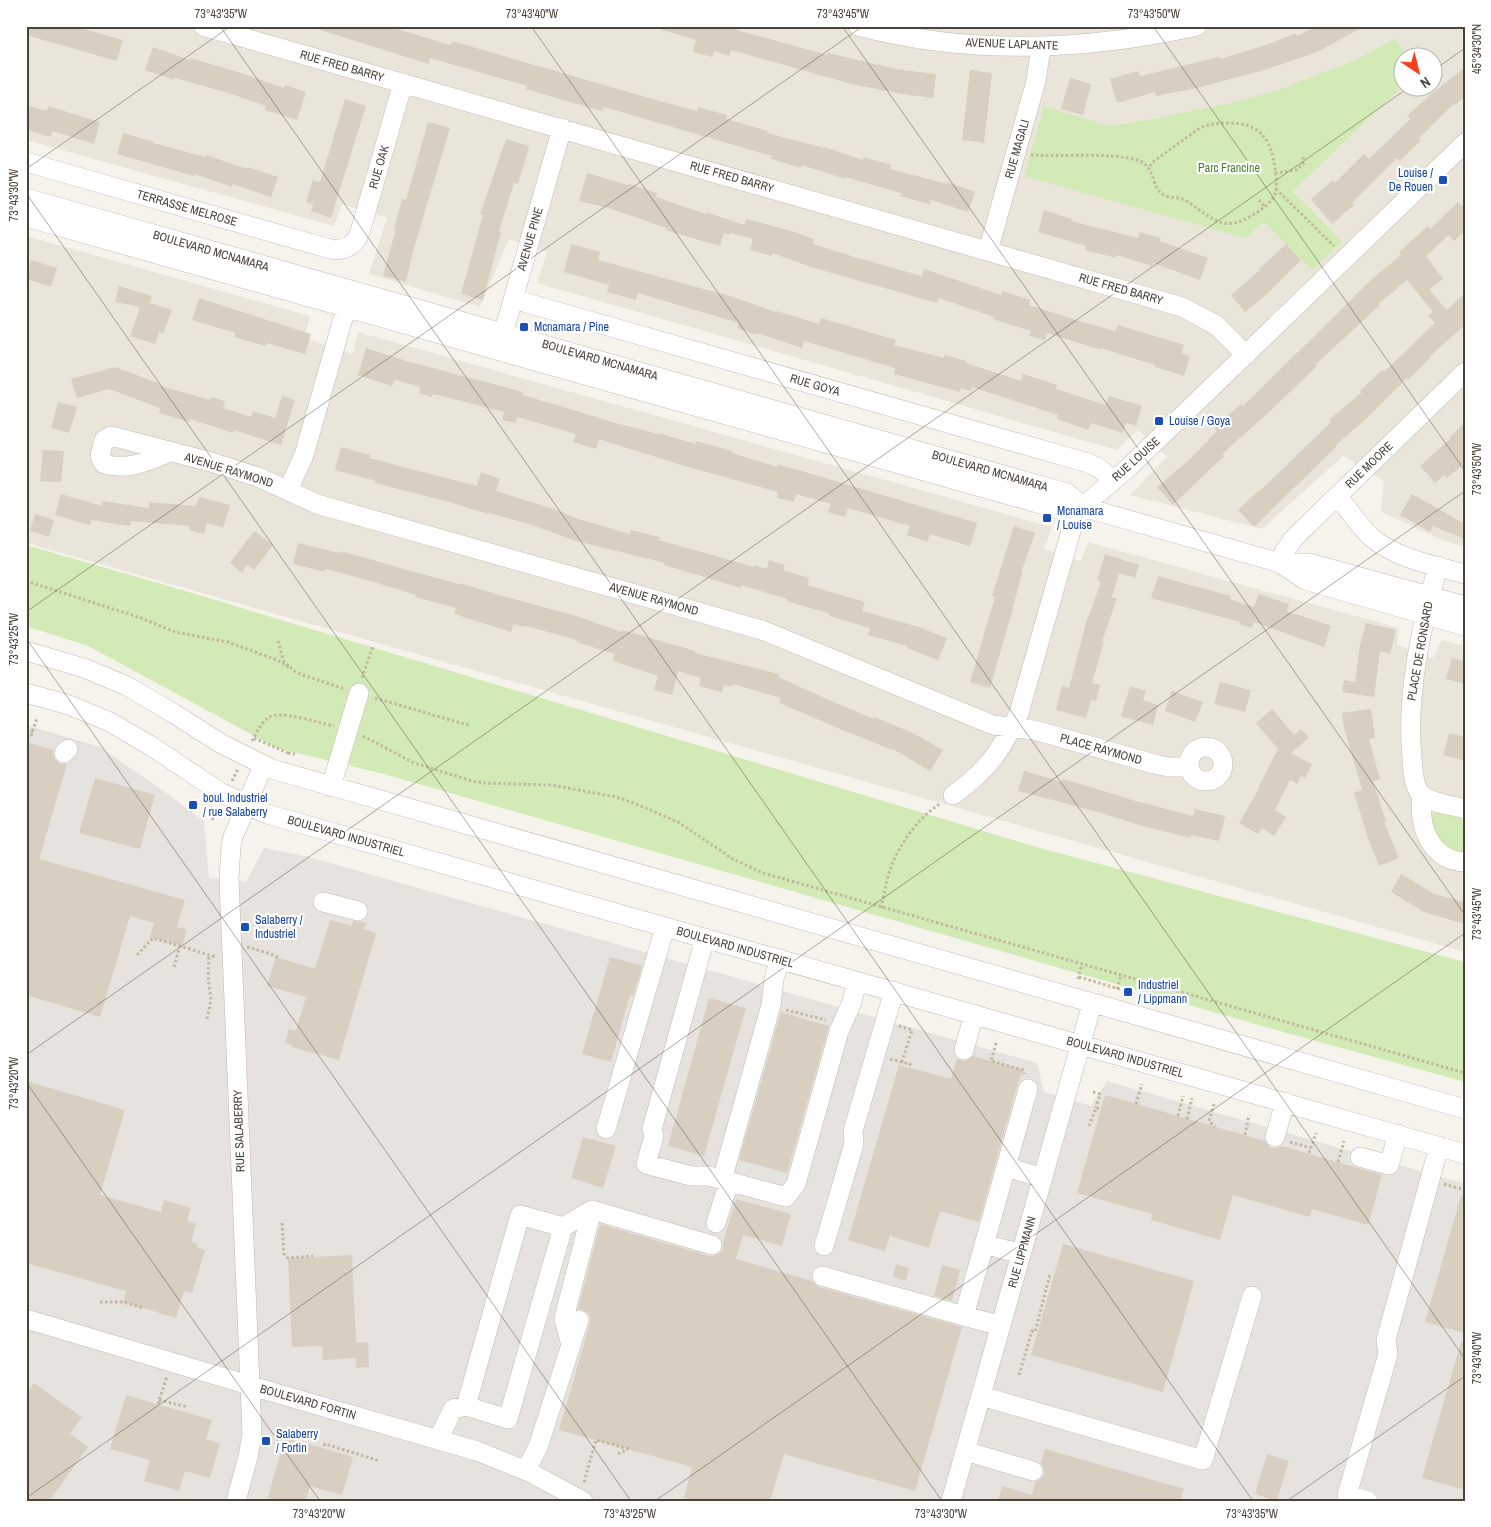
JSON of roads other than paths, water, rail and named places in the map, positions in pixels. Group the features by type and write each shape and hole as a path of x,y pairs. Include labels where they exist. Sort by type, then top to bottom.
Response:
{"street":[{"name":"RUE FRED BARRY","path":"203,26 235,31 403,83 1182,306 1216,325 1246,354"},
{"name":"AVENUE LAPLANTE","path":"858,26 930,40 1041,47 1109,42 1196,26"},
{"name":"RUE MAGALI","path":"988,251 1036,81 1041,47"},
{"name":"RUE OAK","path":"349,247 356,241 360,232 403,83"},
{"name":"AVENUE PINE","path":"501,342 562,128"},
{"name":"RUE LOUISE","path":"953,795 977,777 991,763 1013,727 1021,709 1073,524 1083,507 1461,153"},
{"name":"TERRASSE MELROSE","path":"26,162 330,249 340,250 349,247"},
{"name":"BOULEVARD MCNAMARA","path":"26,198 501,342 1067,492 1083,507 1280,563 1309,563 1465,606"},
{"name":"BOULEVARD MCNAMARA","path":"26,217 346,308 501,342"},
{"name":"RUE GOYA","path":"512,299 1088,463 1100,468 1113,480"},
{"name":"AVENUE RAYMOND","path":"288,490 304,456 346,308"},
{"name":"RUE MOORE","path":"1280,563 1289,543 1465,372"},
{"name":"AVENUE RAYMOND","path":"170,452 258,477 317,504 762,630 990,724 1013,727"},
{"path":"1337,496 1364,530 1393,552 1465,574"},
{"name":"BOULEVARD MCNAMARA","path":"1280,563 1304,580 1465,626"},
{"name":"PLACE DE RONSARD","path":"1438,566 1425,615 1414,672 1410,718 1414,779 1417,789 1422,795 1421,807 1424,826 1433,846 1444,857 1465,862"},
{"path":"26,651 84,668 127,686 173,712 220,743 264,766 331,787 1465,1110"},
{"name":"BOULEVARD INDUSTRIEL","path":"26,693 70,705 110,722 151,746 207,785 267,814 1465,1154"},
{"path":"331,787 359,693"},
{"name":"PLACE RAYMOND","path":"1013,727 1034,730 1154,764 1168,767 1189,767"},
{"name":"RUE SALABERRY","path":"236,1501 252,1434 229,879 233,837 264,766"},
{"path":"1422,795 1432,800 1465,809"},
{"path":"323,902 358,911"},
{"path":"606,1129 665,927"},
{"path":"705,938 652,1129 654,1136 646,1164 690,1176 709,1176 786,1197 796,1184 839,1031 852,1002 857,981"},
{"path":"716,1223 728,1185 724,1173 771,1005 774,979 780,959"},
{"path":"824,1246 854,1144 853,1132 894,991"},
{"name":"RUE LIPPMANN","path":"951,1501 1092,1004"},
{"path":"964,1050 974,1014"},
{"path":"964,1316 1006,1167 1026,1085"},
{"path":"1279,1138 1285,1102"},
{"path":"1360,1157 1380,1168 1389,1165 1398,1134"},
{"path":"1368,1501 1347,1495 1388,1354 1386,1340 1439,1146"},
{"path":"1006,1167 1043,1178"},
{"path":"571,1345 564,1318 592,1210"},
{"path":"443,1441 453,1409 466,1406 508,1419 563,1227 592,1210 712,1244"},
{"path":"466,1406 520,1216 563,1227"},
{"path":"984,1244 1021,1254"},
{"path":"822,1276 1001,1326"},
{"path":"980,1396 1203,1460 1252,1296"},
{"name":"BOULEVARD FORTIN","path":"26,1320 496,1457 583,1491"},
{"path":"526,1470 538,1447 579,1320"},
{"path":"965,1451 1032,1471"}],"place":[{"name":"Louise / De Rouen","path":"1443,180"},
{"name":"Mcnamara / Pine","path":"524,327"},
{"name":"Louise / Goya","path":"1159,421"},
{"name":"Mcnamara / Louise","path":"1047,518"},
{"name":"boul. Industriel / rue Salaberry","path":"193,805"},
{"name":"Salaberry / Industriel","path":"245,927"},
{"name":"Industriel / Lippmann","path":"1128,992"},
{"name":"Salaberry / Fortin","path":"266,1441"}],"park label":[{"name":"Parc Francine","path":"1229,168"}]}
